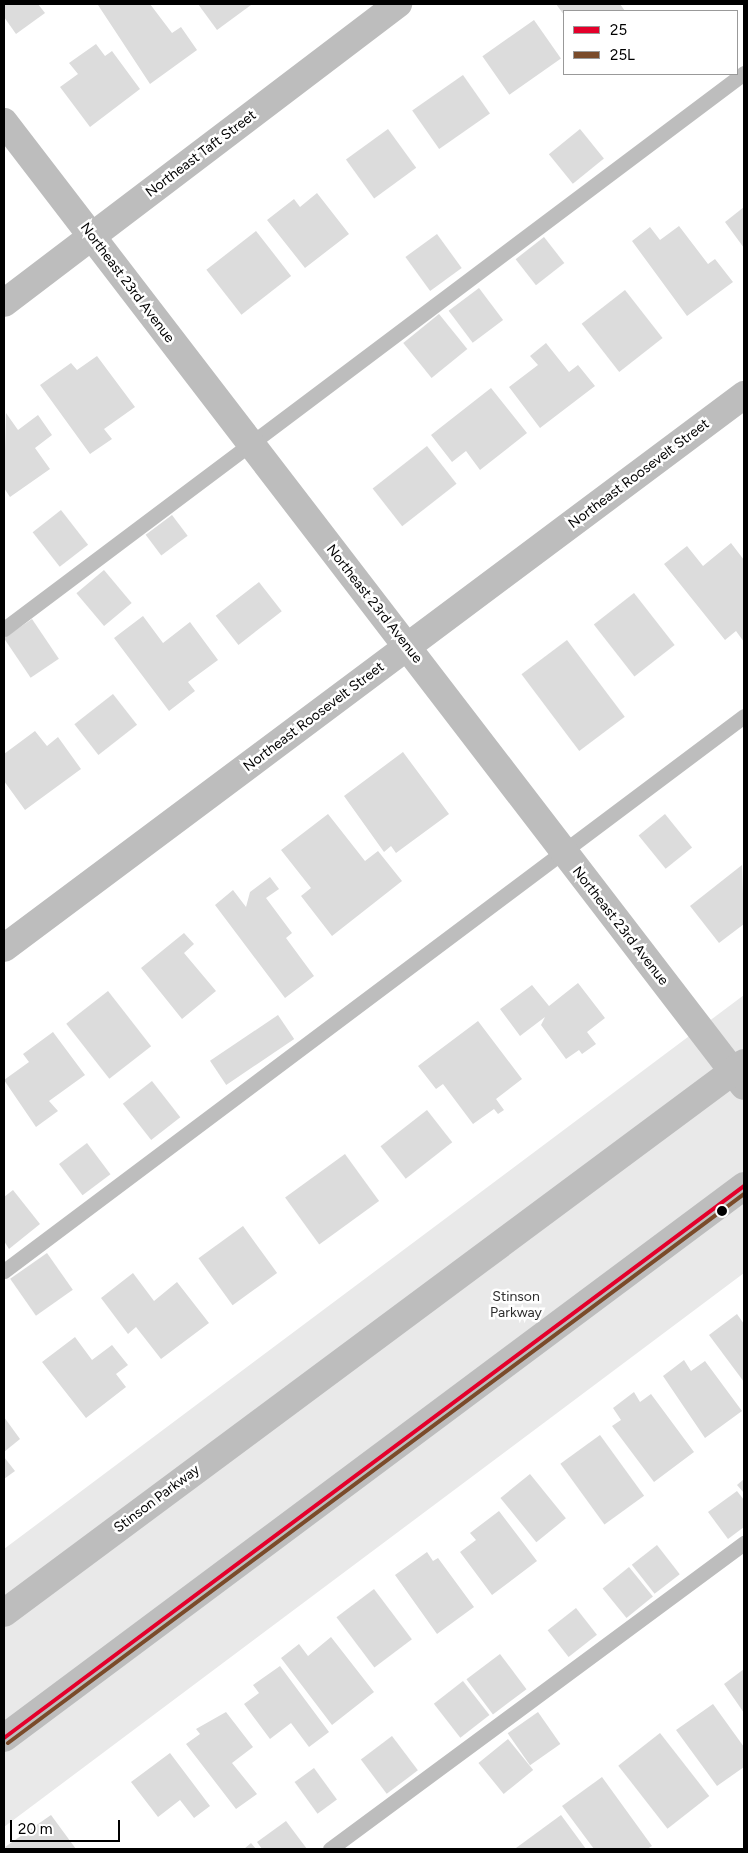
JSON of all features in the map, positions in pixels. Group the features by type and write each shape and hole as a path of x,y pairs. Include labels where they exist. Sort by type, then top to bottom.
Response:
{"street":[{"name":"Northeast Taft Street","path":"4,303 398,4"},
{"name":"Northeast 23rd Avenue","path":"4,122 250,445 408,647 561,852 740,1074"},
{"name":"Northeast Roosevelt Street","path":"4,948 744,395"},
{"name":"Stinson Parkway","path":"4,1613 740,1074"},
{"path":"4,1738 744,1186"}],"lane":[{"path":"4,629 744,73"},
{"path":"4,1271 744,716"},
{"path":"330,1849 744,1543"}],"green space":[{"name":"Stinson Parkway","path":"744,995 744,1273 4,1827 4,1549"}],"building":[{"path":"4,4 38,4 45,13 16,34 4,17"},
{"path":"150,4 172,33 181,27 197,50 150,84 98,5"},
{"path":"198,4 250,4 251,5 217,30"},
{"path":"556,4 620,4 624,10 563,10 563,14"},
{"path":"534,20 561,59 509,95 482,56"},
{"path":"96,44 105,56 112,51 140,89 90,127 60,87 78,74 69,63"},
{"path":"463,75 490,114 439,149 412,111"},
{"path":"388,129 416,168 374,198 346,160"},
{"path":"580,129 604,159 573,184 549,154"},
{"path":"317,193 349,234 305,268 267,220 294,199 300,207"},
{"path":"744,207 744,248 725,222"},
{"path":"679,226 708,264 715,259 733,282 687,316 632,241 650,227 660,240"},
{"path":"256,231 291,276 241,315 206,270"},
{"path":"437,234 462,268 430,291 405,257"},
{"path":"544,237 564,263 536,285 516,259"},
{"path":"479,288 503,320 473,343 449,311"},
{"path":"625,290 663,338 619,372 582,324"},
{"path":"439,314 467,349 432,378 403,343"},
{"path":"546,343 569,372 578,365 595,386 540,428 509,387 538,365 530,356"},
{"path":"97,356 135,407 104,429 112,439 90,454 40,385 71,363 77,370"},
{"path":"491,388 527,433 480,470 466,451 452,462 431,435"},
{"path":"6,413 18,430 38,415 52,435 35,448 50,469 10,497 4,488"},
{"path":"427,446 457,484 402,526 373,488"},
{"path":"61,510 88,545 60,567 33,532"},
{"path":"172,515 188,536 161,556 146,535"},
{"path":"731,543 744,560 744,642 736,631 725,640 664,564 687,546 703,566"},
{"path":"104,570 132,603 104,626 76,593"},
{"path":"259,582 282,611 238,645 216,616"},
{"path":"634,593 675,645 634,676 594,624"},
{"path":"143,616 163,643 190,622 218,660 188,682 195,691 169,711 114,638"},
{"path":"32,619 59,659 31,678 4,638"},
{"path":"567,640 625,717 579,751 521,674"},
{"path":"113,694 137,725 98,755 74,724"},
{"path":"35,731 47,746 58,737 81,769 25,810 4,781 4,754"},
{"path":"403,752 449,814 396,853 391,846 384,852 344,796"},
{"path":"328,814 365,861 378,851 402,881 332,936 301,896 311,888 281,850"},
{"path":"665,814 692,847 666,869 639,835"},
{"path":"742,865 744,924 719,943 690,906"},
{"path":"270,877 279,889 266,898 292,933 286,938 314,976 285,998 215,905 233,890 246,907 250,892"},
{"path":"184,933 194,944 184,953 216,991 182,1019 141,968"},
{"path":"578,983 605,1018 587,1032 596,1044 582,1054 579,1050 566,1059 541,1025 545,1017 520,1036 500,1009 532,985 549,1006"},
{"path":"108,991 151,1046 109,1079 66,1024"},
{"path":"278,1015 294,1039 226,1085 210,1061"},
{"path":"478,1021 522,1079 496,1099 504,1110 498,1114 494,1109 473,1124 443,1084 436,1089 418,1066"},
{"path":"53,1032 85,1075 49,1101 58,1111 36,1127 4,1080 29,1062 23,1054"},
{"path":"152,1081 180,1117 151,1140 123,1104"},
{"path":"427,1110 452,1142 406,1179 381,1146"},
{"path":"87,1143 110,1174 83,1195 59,1164"},
{"path":"345,1154 379,1201 319,1244 285,1197"},
{"path":"13,1190 40,1224 9,1249 4,1241 4,1197"},
{"path":"243,1226 277,1273 233,1305 199,1258"},
{"path":"47,1253 73,1290 36,1316 10,1279"},
{"path":"133,1273 154,1301 177,1282 209,1323 161,1359 136,1327 128,1334 101,1298"},
{"path":"737,1314 744,1324 744,1382 709,1335"},
{"path":"75,1337 92,1360 112,1345 128,1365 116,1374 126,1387 86,1418 42,1362"},
{"path":"684,1360 691,1371 705,1361 742,1411 705,1438 663,1376"},
{"path":"634,1392 640,1402 651,1394 694,1452 654,1482 612,1426 621,1420 613,1408"},
{"path":"4,1417 20,1439 4,1452"},
{"path":"600,1435 644,1496 604,1524 560,1464"},
{"path":"4,1457 15,1471 4,1479"},
{"path":"530,1474 566,1518 536,1542 500,1498"},
{"path":"744,1479 744,1493 737,1485"},
{"path":"737,1491 744,1500 744,1527 728,1539 708,1512"},
{"path":"499,1511 537,1561 492,1595 460,1552 476,1540 470,1533"},
{"path":"657,1545 680,1574 655,1594 632,1565"},
{"path":"427,1552 433,1561 438,1558 474,1607 437,1634 395,1575"},
{"path":"629,1567 653,1597 626,1618 603,1588"},
{"path":"374,1589 412,1639 374,1668 336,1617"},
{"path":"576,1608 597,1635 569,1657 548,1630"},
{"path":"331,1637 374,1692 332,1725 281,1658 299,1644 308,1656"},
{"path":"500,1654 526,1689 493,1714 466,1679"},
{"path":"280,1666 329,1732 309,1747 291,1723 270,1739 244,1704 259,1693 253,1685"},
{"path":"744,1669 744,1713 724,1684"},
{"path":"463,1681 489,1715 460,1738 434,1704"},
{"path":"713,1704 744,1747 744,1767 717,1786 676,1730"},
{"path":"226,1712 253,1747 232,1763 257,1794 236,1809 186,1744 200,1734 196,1729"},
{"path":"538,1712 560,1744 530,1765 508,1733"},
{"path":"660,1733 709,1796 667,1829 618,1766"},
{"path":"392,1736 418,1770 387,1794 361,1759"},
{"path":"508,1739 533,1770 504,1794 478,1763"},
{"path":"170,1753 210,1806 194,1818 180,1800 158,1817 131,1782"},
{"path":"314,1768 337,1800 318,1814 295,1782"},
{"path":"602,1777 652,1846 647,1849 594,1849 562,1806"},
{"path":"51,1815 76,1849 6,1849 5,1847"},
{"path":"561,1815 586,1849 516,1848"},
{"path":"286,1821 307,1849 262,1849 257,1842"},
{"path":"251,1843 256,1849 244,1849"}],"transit line":[{"name":"25","path":"4,1738 744,1186"},
{"name":"25L","path":"8,1743 744,1194"}]}
